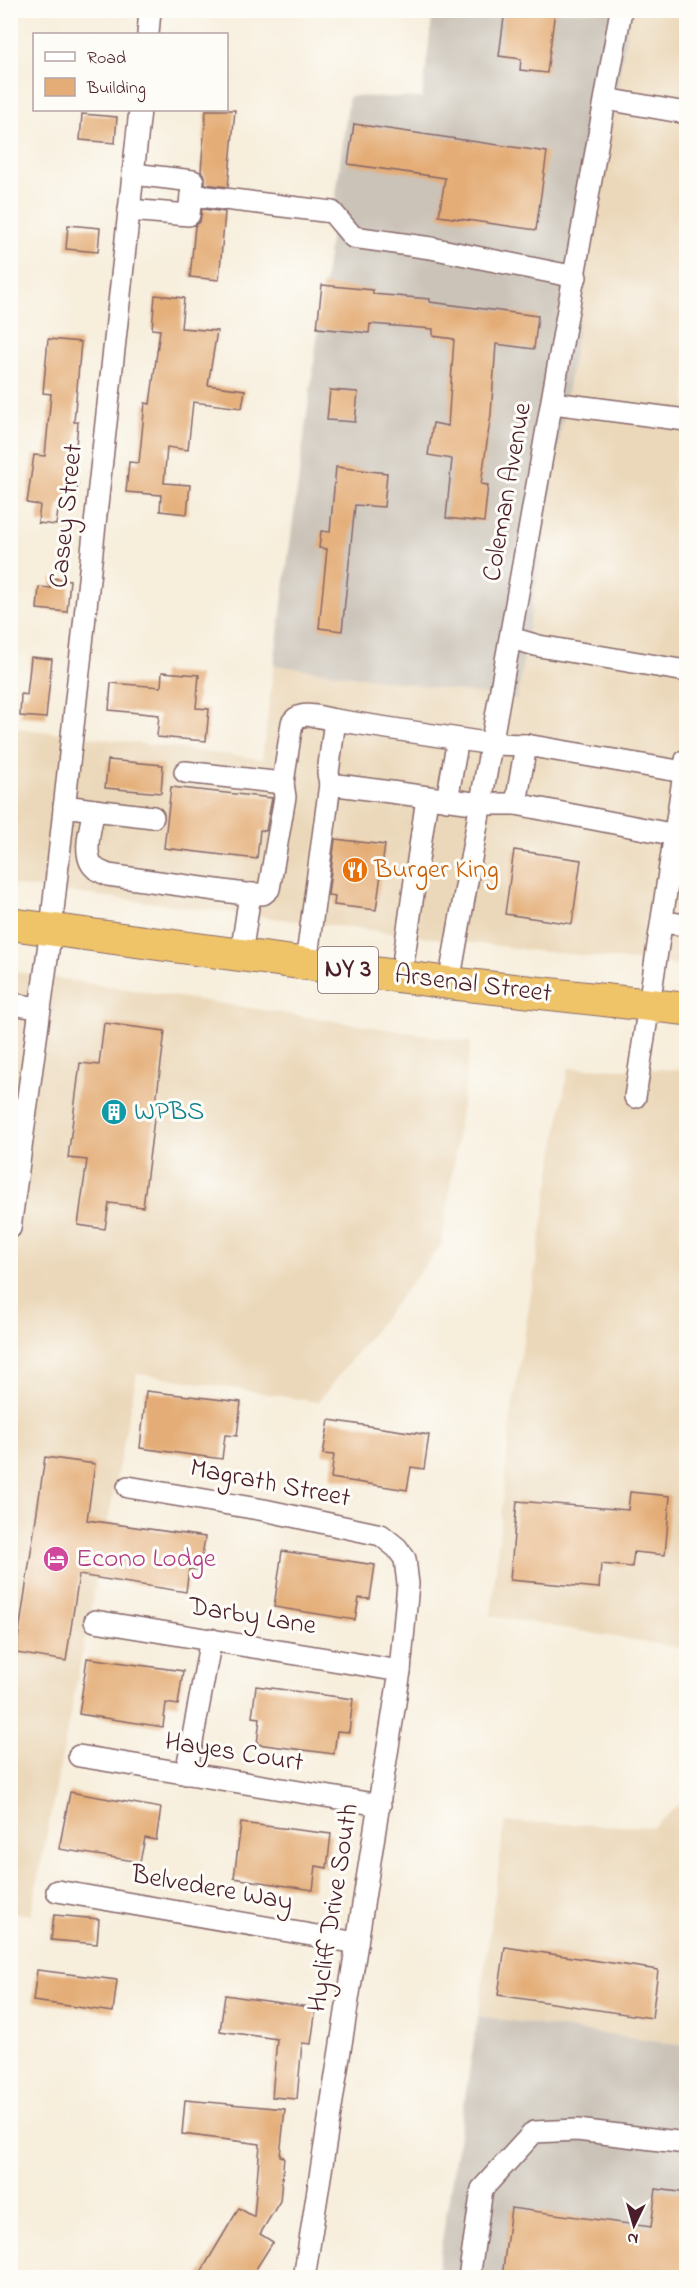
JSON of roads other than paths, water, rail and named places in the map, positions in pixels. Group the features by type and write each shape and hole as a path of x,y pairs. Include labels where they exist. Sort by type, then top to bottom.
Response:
{"highway":[{"name":"Arsenal Street","path":"10,924 401,977 687,1009"}],"street":[{"path":"148,33 150,10"},
{"name":"Coleman Avenue","path":"449,983 576,277 621,10"},
{"path":"606,99 687,113"},
{"name":"Casey Street","path":"10,1228 15,1155 51,929 140,111"},
{"path":"129,210 189,215 193,180 133,174"},
{"path":"191,195 332,212 353,237 431,248 576,277"},
{"path":"553,403 687,420"},
{"path":"510,638 539,646 687,671"},
{"path":"94,810 88,845 89,859 93,867 108,875 263,894 269,889 285,796 283,783 292,723 295,718 303,715 492,744 526,746 685,766 635,1097"},
{"path":"306,964 330,784 328,773 336,720"},
{"path":"401,977 437,799 458,739"},
{"path":"516,804 526,746"},
{"path":"185,772 283,783"},
{"path":"330,784 481,804 516,804 676,835"},
{"path":"64,806 153,817"},
{"path":"241,955 250,894"},
{"path":"662,922 687,925"},
{"path":"10,1004 40,1008"},
{"name":"Magrath Street","path":"128,1487 264,1510 381,1535 397,1548"},
{"name":"Hycliff Drive South","path":"304,2277 400,1671 408,1584 405,1559 397,1548"},
{"name":"Darby Lane","path":"95,1621 400,1671"},
{"path":"186,1774 211,1639"},
{"name":"Hayes Court","path":"79,1756 380,1805"},
{"name":"Belvedere Way","path":"57,1891 357,1942"},
{"path":"469,2277 482,2189 534,2132 577,2130 687,2143"}],"place":[{"name":"Burger King","path":"355,870"},
{"name":"WPBS","path":"114,1112"},
{"name":"Econo Lodge","path":"56,1559"}]}
